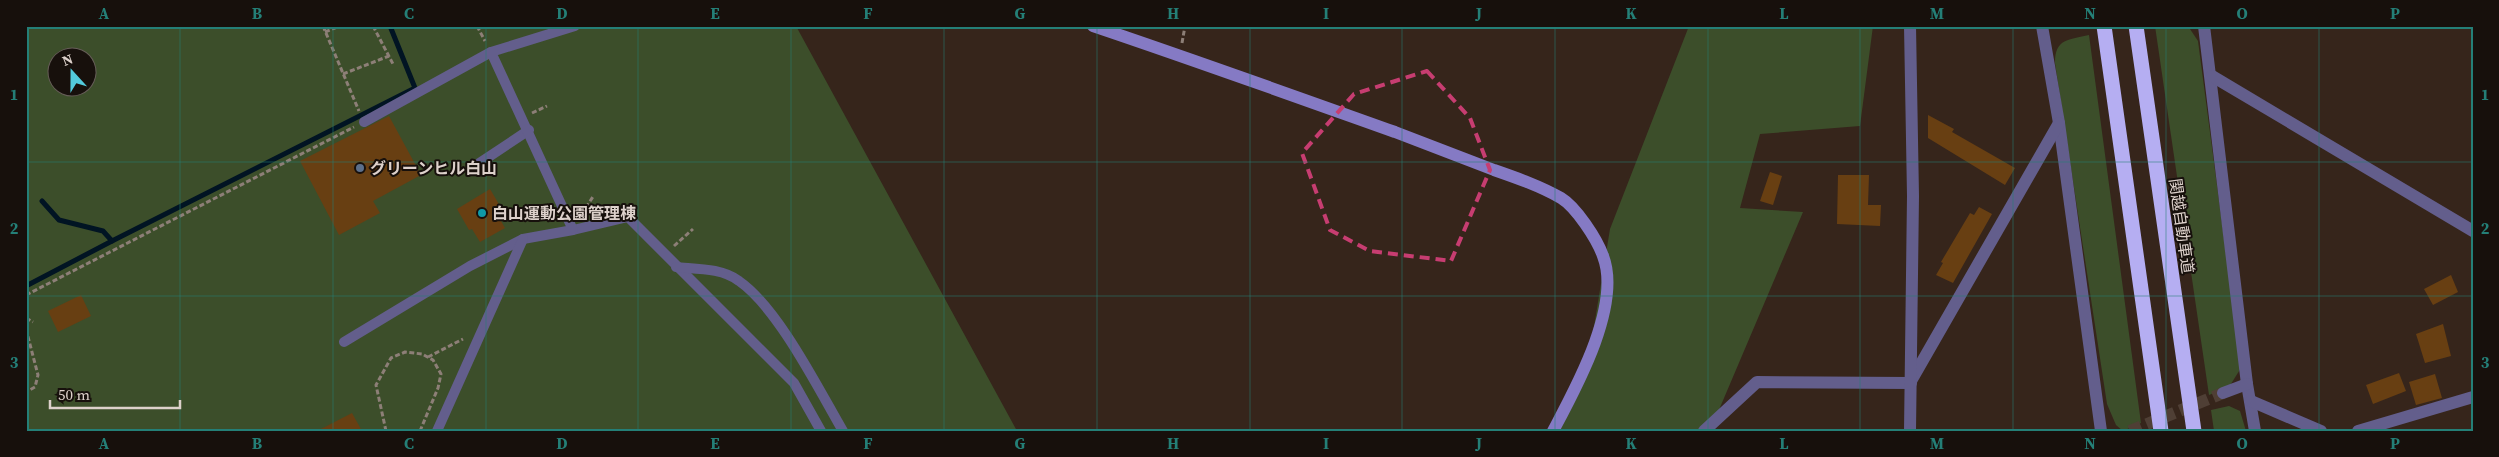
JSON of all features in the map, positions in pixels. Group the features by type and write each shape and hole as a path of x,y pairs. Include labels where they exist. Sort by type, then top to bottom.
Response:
{"highway":[{"path":"2104,26 2161,431"},
{"name":"関越自動車道","path":"2136,26 2194,431"}],"street":[{"path":"1093,26 1180,55 1417,141 1533,185 1563,199 1587,226 1604,256 1608,286 1600,327 1584,371 1553,431"},
{"path":"1910,26 1913,196 1910,431"},
{"path":"2042,26 2059,123 2101,431"},
{"path":"2204,26 2212,76 2255,431"},
{"path":"2212,76 2473,231"},
{"path":"1910,383 2059,123"},
{"path":"1704,431 1757,382 1910,383"},
{"path":"2223,393 2248,384"},
{"path":"2358,431 2473,398"},
{"path":"2251,401 2321,431"}],"lane":[{"path":"364,122 491,52 575,26"},
{"path":"491,52 529,130 573,230"},
{"path":"476,166 529,130"},
{"path":"344,342 470,266 523,239 628,217 794,383 821,431"},
{"path":"437,431 523,239"},
{"path":"676,267 721,272 739,280 764,305 796,351 843,431"}],"path":[{"path":"26,296 364,122 322,26"},
{"path":"325,32 340,26"},
{"path":"373,26 393,64"},
{"path":"343,74 389,56"},
{"path":"664,254 693,229"},
{"path":"26,318 33,322"},
{"path":"26,329 38,375 35,387 26,392"},
{"path":"428,357 481,330"},
{"path":"386,431 376,384 382,370 391,358 405,352 422,354 433,360 441,374 438,388 420,431"}],"highlighted area":[{"path":"1427,71 1470,118 1490,170 1451,261 1370,251 1330,230 1302,153 1354,94"}],"green space":[{"path":"26,26 796,26 1017,431 26,431"},
{"path":"1689,26 1873,26 1860,126 1760,134 1740,208 1803,212 1710,431 1548,431 1587,369 1610,229"},
{"path":"2155,26 2188,26 2198,41 2241,368 2229,387 2209,395"},
{"path":"2089,35 2141,423 2123,431 2116,425 2107,404 2055,63 2060,44 2069,39"},
{"path":"2229,406 2240,411 2246,431 2214,431 2211,410"}],"building":[{"path":"1928,115 1954,129 1952,132 2015,168 2005,185 1928,138"},
{"name":"グリーンヒル白山","path":"389,116 421,175 373,201 380,213 339,235 300,161"},
{"path":"1770,172 1782,176 1773,205 1760,201"},
{"path":"1838,175 1869,175 1868,205 1881,205 1880,226 1837,224"},
{"name":"白山運動公園管理棟","path":"490,189 507,218 501,221 505,228 480,242 472,229 469,230 457,209"},
{"path":"1979,207 1992,214 1953,283 1936,275 1943,263 1941,262 1970,213 1974,215"},
{"path":"2451,275 2458,292 2433,305 2424,289"},
{"path":"81,295 91,316 58,332 48,311"},
{"path":"2443,324 2451,356 2425,363 2416,334"},
{"path":"2399,373 2406,391 2373,404 2366,385"},
{"path":"2435,374 2442,398 2416,405 2409,382"},
{"path":"352,413 362,431 317,431"}],"waterway":[{"path":"42,201 59,220 103,231 112,241 415,88 390,26"},
{"path":"26,286 112,241"}],"tunnel":[{"path":"2130,431 2223,393"}],"place":[{"name":"グリーンヒル白山","path":"360,168"},
{"name":"白山運動公園管理棟","path":"482,213"}]}
